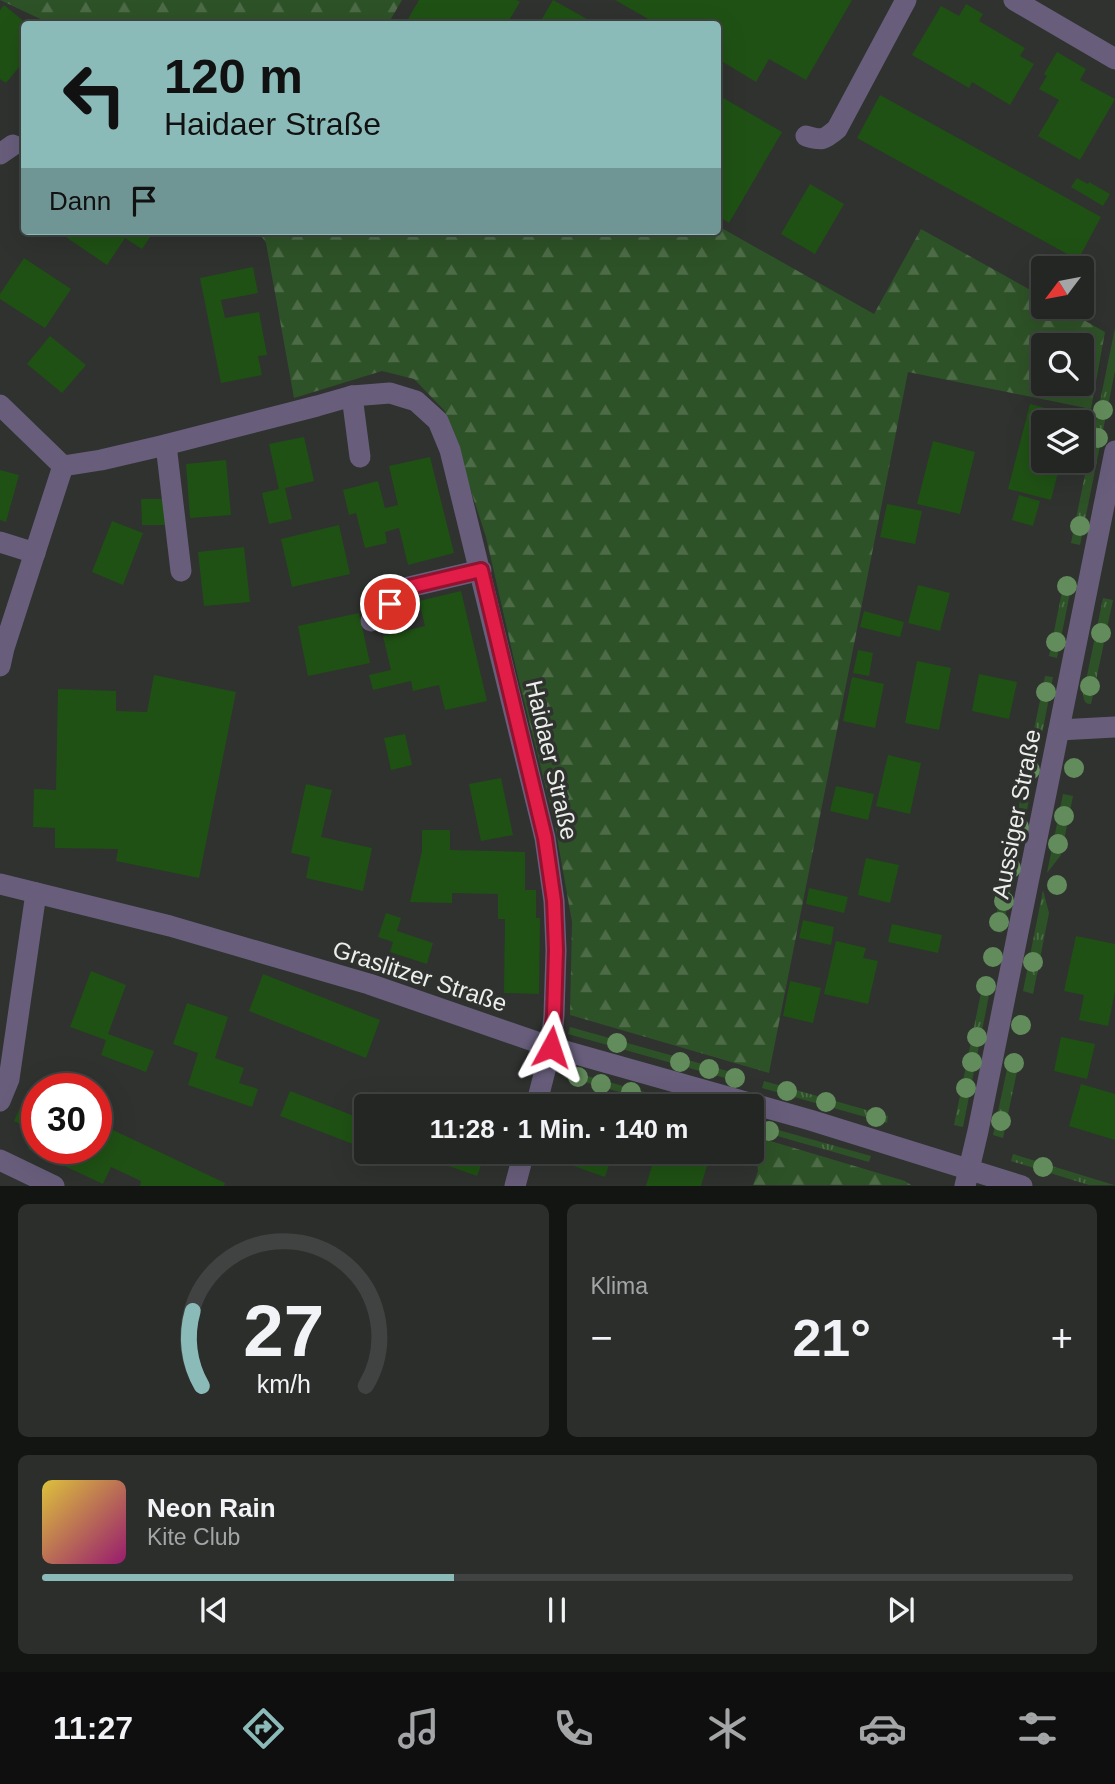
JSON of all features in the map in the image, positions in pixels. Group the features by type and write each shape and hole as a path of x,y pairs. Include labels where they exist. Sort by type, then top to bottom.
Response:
{"street":[{"path":"806,136 819,140 837,129 906,0"},
{"path":"1014,0 1115,59"},
{"name":"Haidaer Straße","path":"63,466 101,460 352,396 390,393 416,401 438,421 450,450 481,570 545,838 554,901 556,950 551,1047 539,1094"},
{"path":"352,396 360,457"},
{"path":"0,405 63,466 1,654"},
{"path":"166,444 181,571"},
{"name":"Aussiger Straße","path":"967,1178 1115,451"},
{"path":"0,542 35,553"},
{"path":"371,621 409,587 481,570"},
{"path":"1059,730 1115,727"},
{"name":"Graslitzer Straße","path":"0,884 170,926 369,984 551,1047 810,1120 967,1178 1022,1185"},
{"path":"0,1101 9,1079 36,893"},
{"path":"0,1160 54,1185"},
{"path":"515,1185 521,1164"}],"green space":[{"path":"0,0 402,0 390,21 45,21"},
{"path":"721,228 874,314 921,229 1031,290 1031,319 1082,319 1105,332 1094,392 1094,333 1031,333 1031,396 1093,396 1091,409 908,372 769,1073 570,1015 572,922 554,820 486,537 445,411 414,379 382,371 294,398 266,243 261,235 721,235"},
{"path":"1115,328 1115,371 1080,545 1071,543 1085,473 1094,473 1094,431"},
{"path":"1065,577 1073,578 1057,658 1049,656"},
{"path":"1103,598 1113,600 1089,704 1085,702 1083,695"},
{"path":"1045,676 1053,677 1039,750 1030,749"},
{"path":"1027,764 1036,766 1021,839 1013,837"},
{"path":"1063,794 1073,796 1061,855 1047,873"},
{"path":"1009,855 1017,857 1002,933 993,931"},
{"path":"1043,890 1049,913 1033,994 1023,991"},
{"path":"983,983 991,985 963,1127 954,1125"},
{"path":"570,1027 745,1076 743,1083 568,1034"},
{"path":"1009,1060 1019,1062 1003,1138 993,1135"},
{"path":"566,1070 652,1094 626,1094 564,1076"},
{"path":"764,1081 888,1116 887,1123 762,1088"},
{"path":"764,1126 871,1156 869,1162 764,1132"},
{"path":"764,1139 911,1185 753,1185 758,1171 757,1164 764,1164"},
{"path":"1013,1154 1114,1185 1089,1185 1011,1161"}],"building":[{"path":"419,0 520,2 509,21 407,21"},
{"path":"553,0 591,21 541,21"},
{"path":"615,0 852,0 806,80 769,59 756,82 721,61 721,21 652,21"},
{"path":"966,4 983,14 979,21 1025,48 1020,56 1034,64 1010,105 972,82 969,88 912,55 941,6 959,16"},
{"path":"4,5 23,21 21,21 21,65 6,83 0,79 0,10"},
{"path":"1057,52 1086,69 1080,80 1115,99 1080,160 1038,136 1059,100 1039,89"},
{"path":"880,95 1101,217 1080,256 1071,256 857,138"},
{"path":"721,97 782,132 729,223 721,218"},
{"path":"1077,178 1110,194 1103,206 1071,187"},
{"path":"810,184 844,204 815,254 781,234"},
{"path":"63,235 151,235 142,249 125,238 107,265"},
{"path":"24,258 71,289 45,328 0,299 0,294"},
{"path":"253,267 258,293 221,300 225,318 259,312 267,355 258,356 262,375 221,383 200,278"},
{"path":"50,336 86,365 62,393 27,364"},
{"path":"1030,404 1053,410 1031,410 1031,473 1058,473 1051,500 1008,489"},
{"path":"304,437 314,481 285,488 292,519 269,524 262,493 279,489 269,444"},
{"path":"933,441 975,452 960,514 917,504"},
{"path":"430,457 454,553 408,565 399,528 385,532 387,543 365,548 356,513 349,515 343,490 378,481 385,508 398,505 389,466"},
{"path":"226,460 231,515 190,518 186,464"},
{"path":"0,470 19,475 6,522 0,520"},
{"path":"1019,495 1040,501 1033,526 1012,520"},
{"path":"141,499 166,499 166,525 142,525"},
{"path":"887,504 922,511 915,544 880,537"},
{"path":"112,521 143,533 123,585 92,572"},
{"path":"339,525 350,574 292,587 281,539"},
{"path":"244,547 250,602 204,606 198,552"},
{"path":"918,585 950,593 940,631 908,623"},
{"path":"461,591 487,701 445,710 439,685 413,691 411,681 373,690 369,675 391,670 383,636 425,626 419,601"},
{"path":"864,611 904,622 900,637 860,627"},
{"path":"359,613 370,663 308,676 298,626"},
{"path":"858,650 873,653 869,676 853,673"},
{"path":"917,661 951,668 939,730 905,723"},
{"path":"979,674 1017,682 1009,719 972,711"},
{"path":"154,675 236,692 199,878 116,861 118,849 55,848 55,828 33,827 34,789 56,790 58,689 116,691 116,711 147,712"},
{"path":"852,677 884,684 875,728 843,721"},
{"path":"405,734 412,765 391,770 384,738"},
{"path":"888,755 921,763 910,814 876,806"},
{"path":"501,778 513,835 481,841 469,784"},
{"path":"306,784 332,790 321,837 372,848 363,891 306,878 310,857 291,853"},
{"path":"836,786 874,794 868,820 830,811"},
{"path":"422,830 450,830 450,850 525,852 525,890 536,890 536,918 540,918 539,994 504,993 505,919 498,919 498,894 452,893 452,903 410,902 422,851"},
{"path":"866,858 899,865 890,903 858,895"},
{"path":"809,888 848,897 844,913 806,904"},
{"path":"386,913 401,918 397,931 433,943 427,964 390,952 393,942 378,937"},
{"path":"803,920 834,927 831,945 799,938"},
{"path":"892,924 942,935 938,953 888,942"},
{"path":"1076,936 1115,944 1115,991 1108,1026 1079,1020 1084,995 1064,991"},
{"path":"836,941 866,948 863,958 878,961 868,1004 824,994"},
{"path":"91,971 126,985 108,1034 154,1051 146,1072 101,1055 106,1040 70,1027"},
{"path":"263,974 380,1020 366,1058 249,1011"},
{"path":"790,981 821,988 813,1023 783,1016"},
{"path":"187,1003 228,1017 215,1058 244,1068 239,1083 258,1089 252,1107 188,1085 198,1053 173,1044"},
{"path":"1061,1037 1095,1044 1087,1079 1054,1071"},
{"path":"1081,1084 1115,1094 1115,1140 1069,1126"},
{"path":"290,1091 354,1116 353,1144 280,1116"},
{"path":"21,1106 21,1124 14,1121"},
{"path":"112,1130 225,1183 224,1186 140,1186 141,1181 111,1167 103,1184 60,1164 112,1164"},
{"path":"443,1164 482,1164 477,1176"},
{"path":"568,1164 609,1164 605,1177"},
{"path":"652,1164 707,1164 701,1186 646,1186"}],"route":[{"path":"390,604 409,587 481,570 545,838 554,901 556,950 551,1047"}]}
